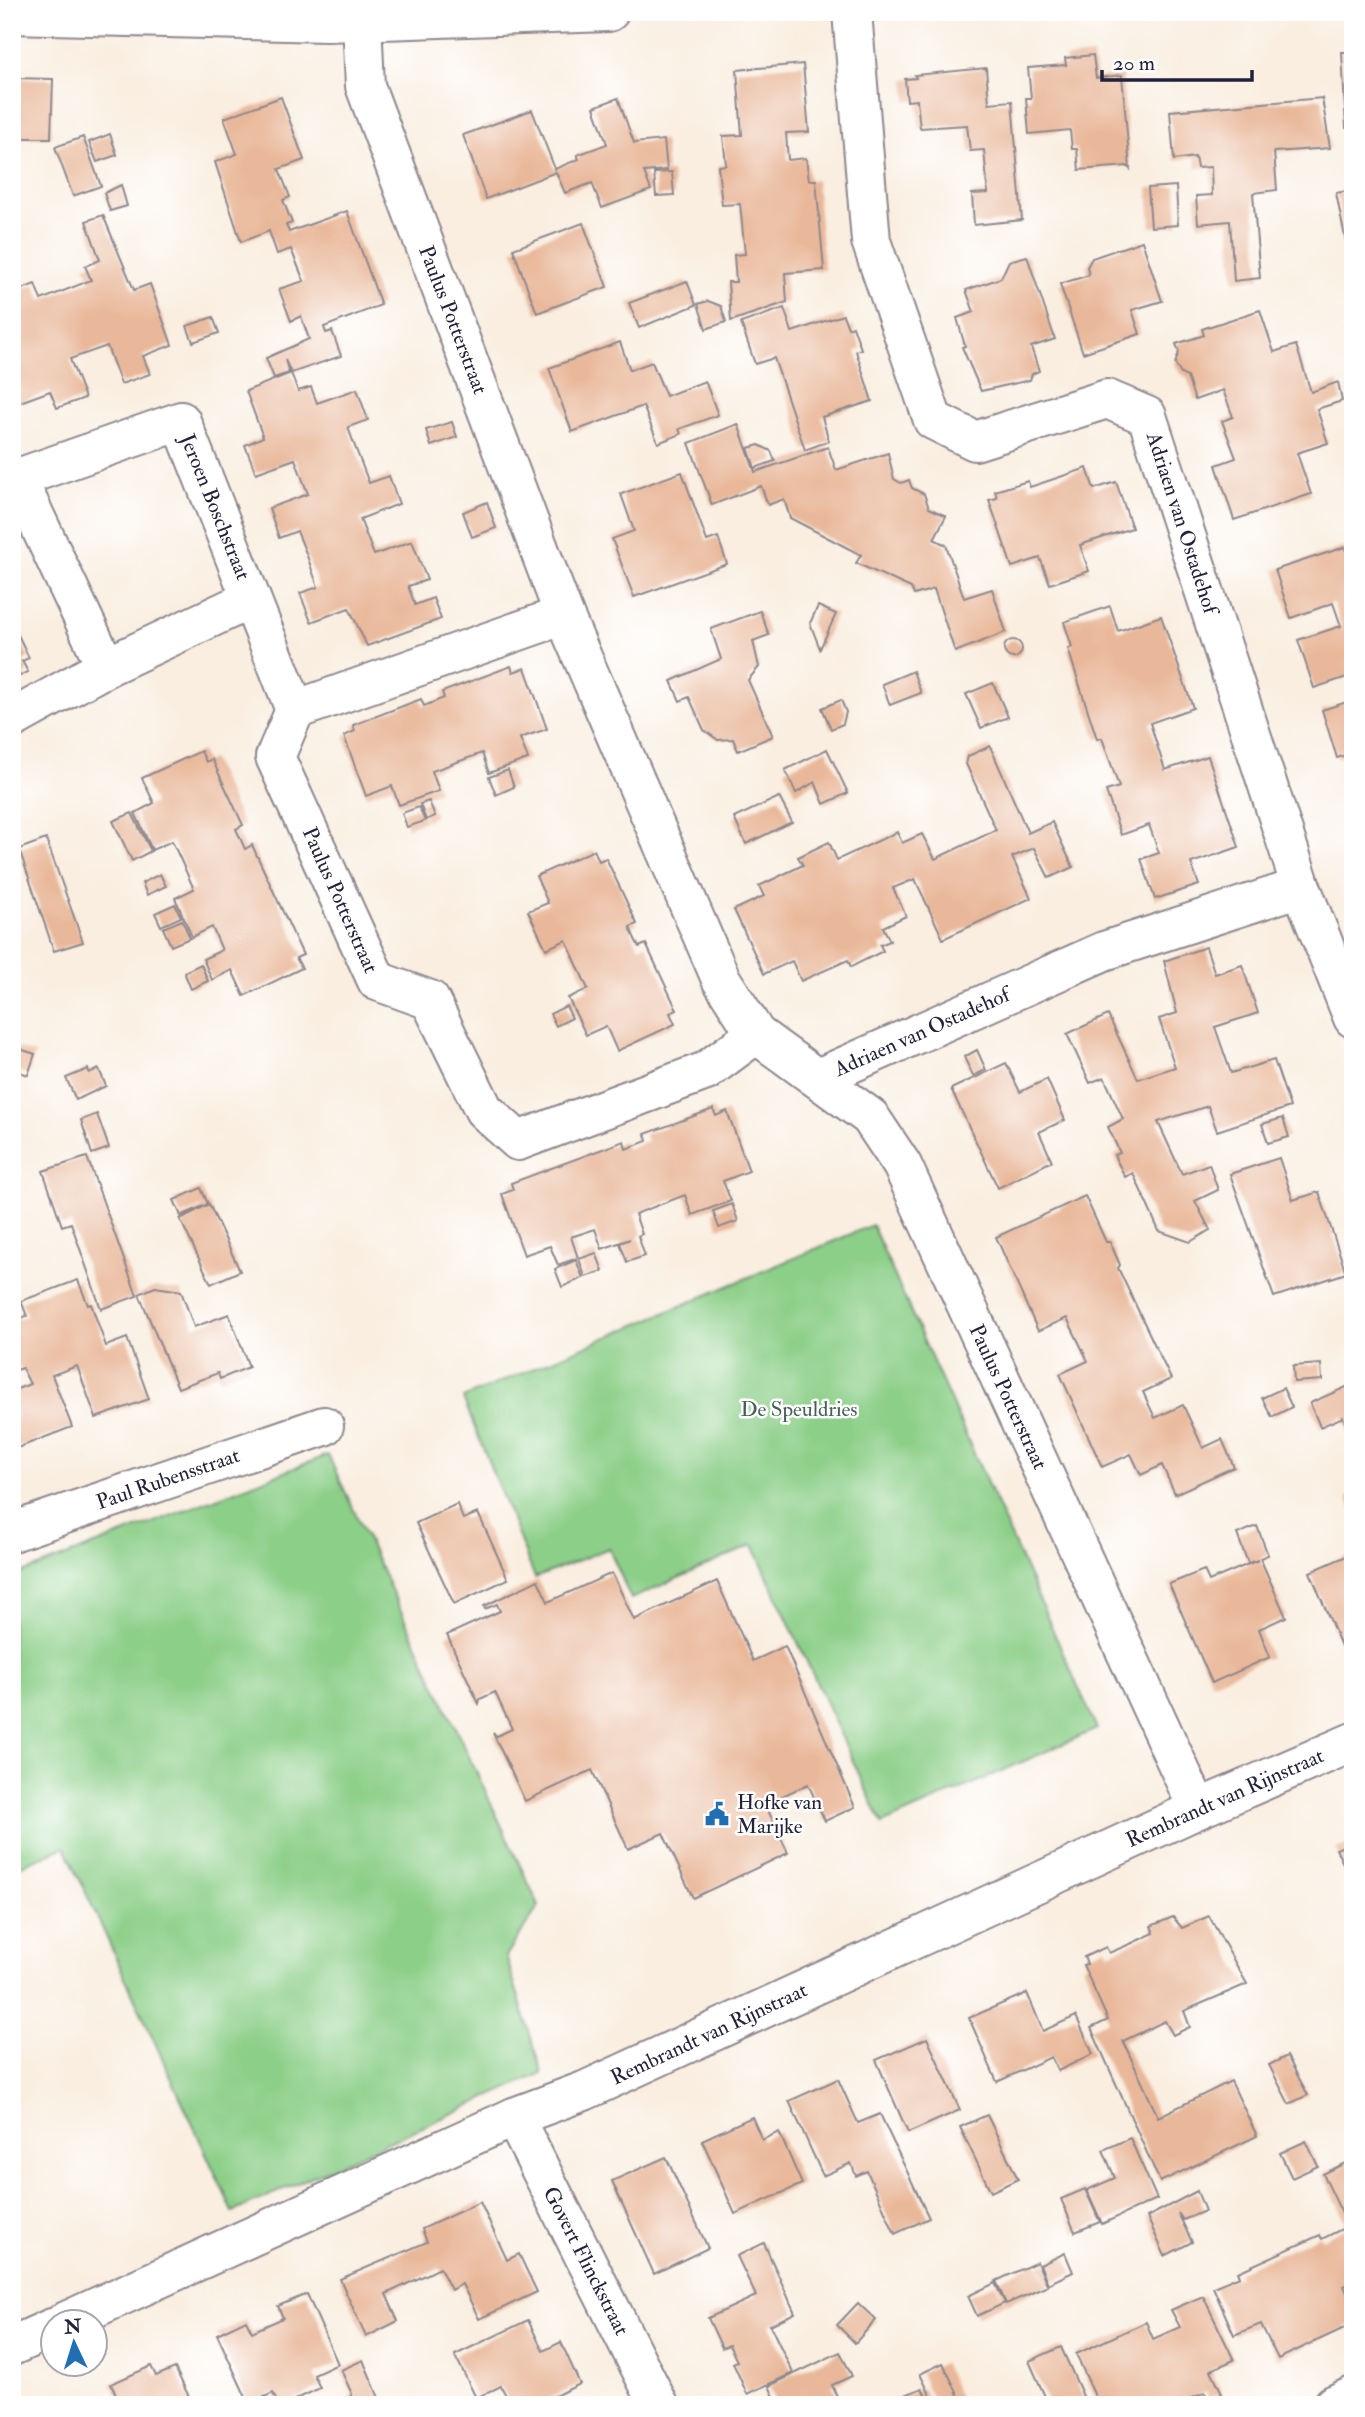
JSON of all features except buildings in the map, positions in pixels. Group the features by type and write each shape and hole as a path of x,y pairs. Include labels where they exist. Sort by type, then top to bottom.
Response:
{"street":[{"path":"12,15 362,21 609,12"},
{"name":"Adriaen van Ostadehof","path":"852,12 871,241 933,420 975,440 1107,398 1147,416 1301,887 1353,1018"},
{"name":"Paulus Potterstraat","path":"362,21 365,86 564,615 721,979 756,1034 870,1117 902,1165 1198,1808"},
{"name":"Jeroen Boschstraat","path":"106,667 15,480 181,421 295,710"},
{"name":"Jeroen Boschstraat","path":"12,719 106,667 251,598"},
{"path":"295,710 564,615"},
{"name":"Paulus Potterstraat","path":"295,710 275,757 377,981 430,1000 484,1110 518,1141 706,1071 756,1034"},
{"name":"Adriaen van Ostadehof","path":"818,1078 1104,951 1301,887"},
{"name":"Paul Rubensstraat","path":"12,1532 324,1426"},
{"name":"Rembrandt van Rijnstraat","path":"95,2308 514,2117 584,2091 1198,1808 1353,1742"},
{"name":"Govert Flinckstraat","path":"514,2117 659,2405"},
{"path":"12,2346 38,2334"},
{"path":"1333,2405 1353,2396"}],"green space":[{"name":"De Speuldries","path":"872,1225 1097,1729 882,1824 753,1545 631,1599 609,1548 535,1578 463,1398"},
{"path":"328,1455 539,1906 506,1956 542,2073 233,2212 65,1847 12,1869 12,1577"}],"place":[{"name":"Hofke van Marijke","path":"717,1814"}]}
